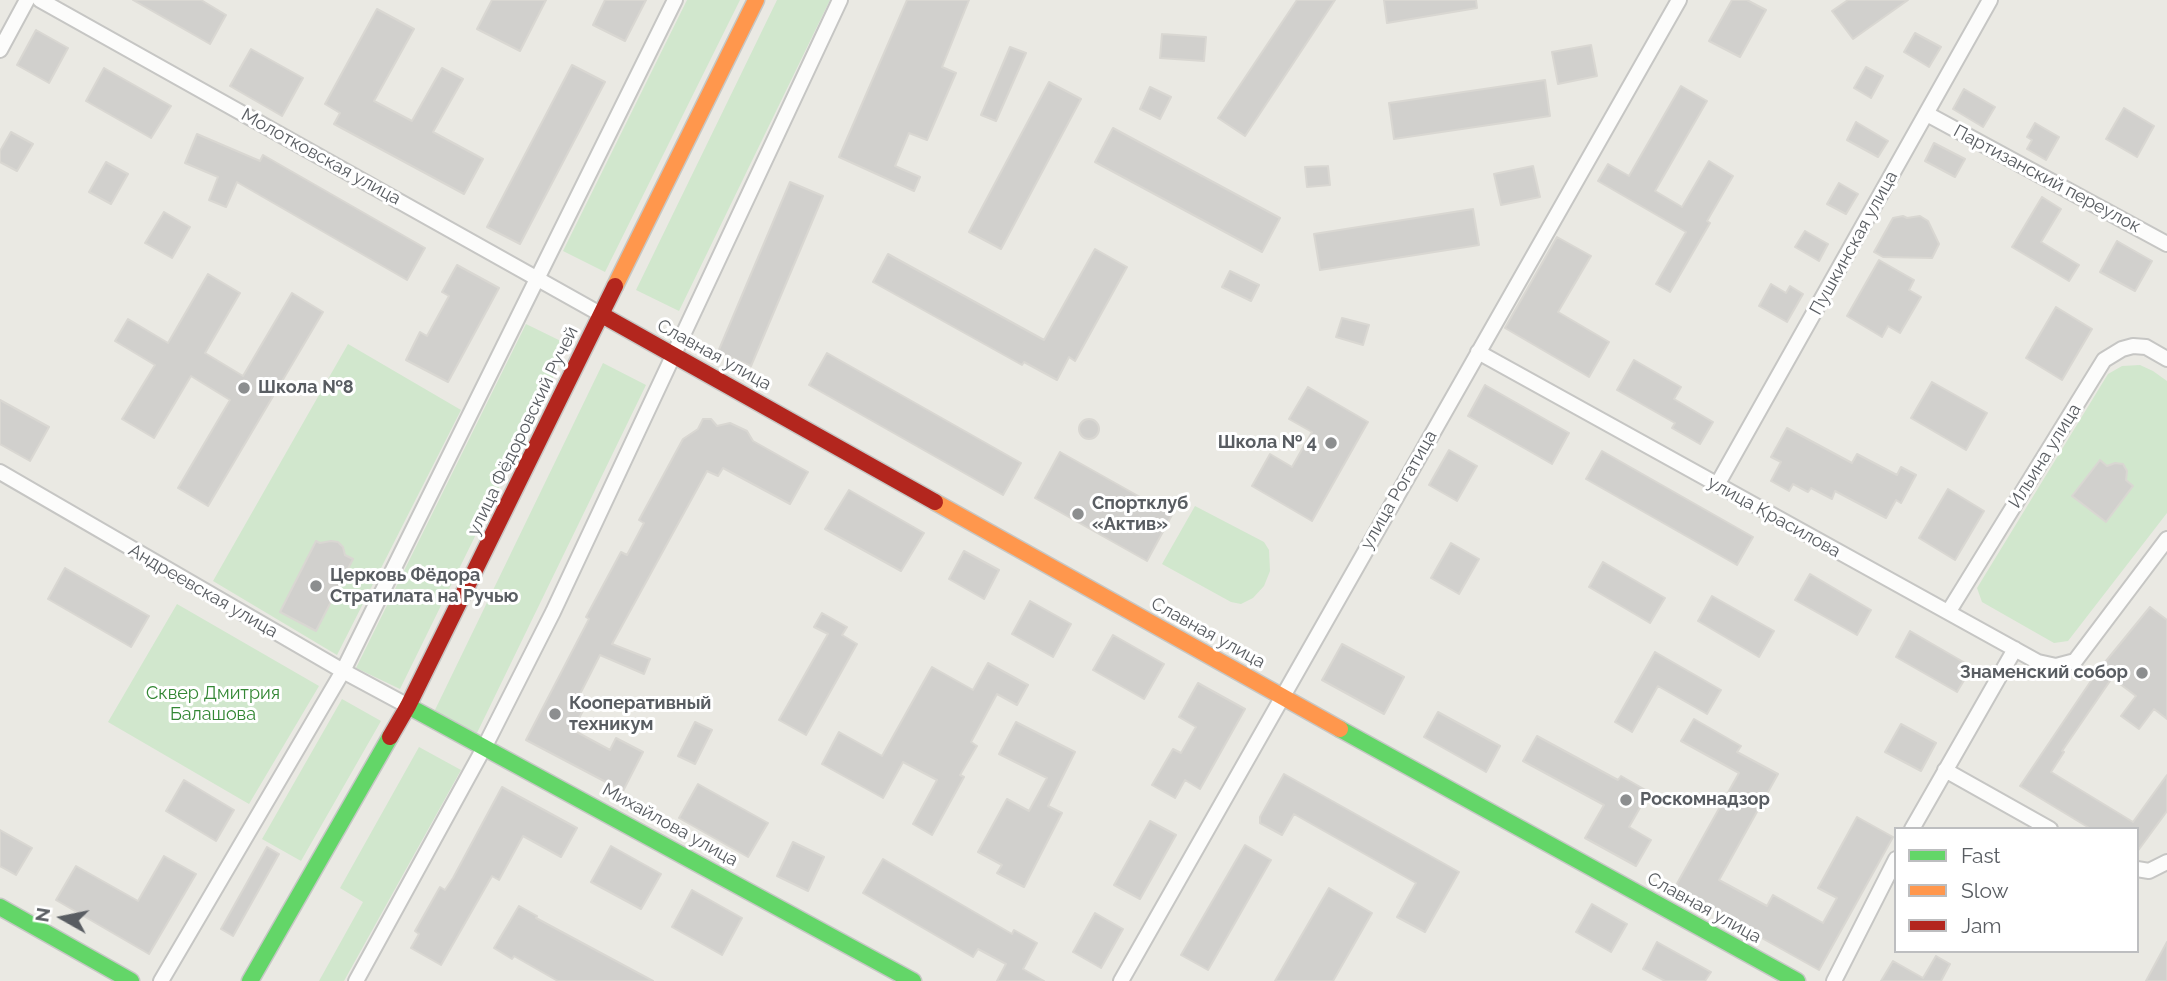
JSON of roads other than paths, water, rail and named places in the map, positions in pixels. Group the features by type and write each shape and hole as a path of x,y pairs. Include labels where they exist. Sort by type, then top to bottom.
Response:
{"street":[{"path":"0,50 27,0"},
{"name":"Молотковская улица","path":"40,0 602,315"},
{"path":"161,981 343,671 675,0"},
{"name":"улица Фёдоровский Ручей","path":"250,981 408,706 755,0"},
{"path":"356,981 485,746 552,612 840,0"},
{"name":"улица Рогатица","path":"1121,981 1679,0"},
{"name":"Пушкинская улица","path":"1717,485 1990,0"},
{"name":"Партизанский переулок","path":"1927,114 2167,244"},
{"name":"Славная улица","path":"602,315 1797,981"},
{"name":"Ильина улица","path":"1949,611 2104,360 2133,346 2146,347 2167,359"},
{"name":"улица Красилова","path":"1478,352 2038,662 2056,666 2075,661 2167,538"},
{"name":"Андреевская улица","path":"0,472 408,706"},
{"path":"1913,827 2015,649"},
{"name":"Михайлова улица","path":"408,706 913,981"},
{"path":"1945,770 2045,827"},
{"path":"2139,869 2149,871 2167,862"},
{"path":"1834,981 1894,863"},
{"path":"0,907 131,981"}],"place":[{"name":"Школа №8","path":"244,388"},
{"name":"Школа № 4","path":"1331,443"},
{"name":"Спортклуб «Актив»","path":"1078,514"},
{"name":"Церковь Фёдора Стратилата на Ручью","path":"316,586"},
{"name":"Знаменский собор","path":"2142,673"},
{"name":"Кооперативный техникум","path":"555,714"},
{"name":"Роскомнадзор","path":"1626,800"}],"park label":[{"name":"Сквер Дмитрия Балашова","path":"213,704"}]}
